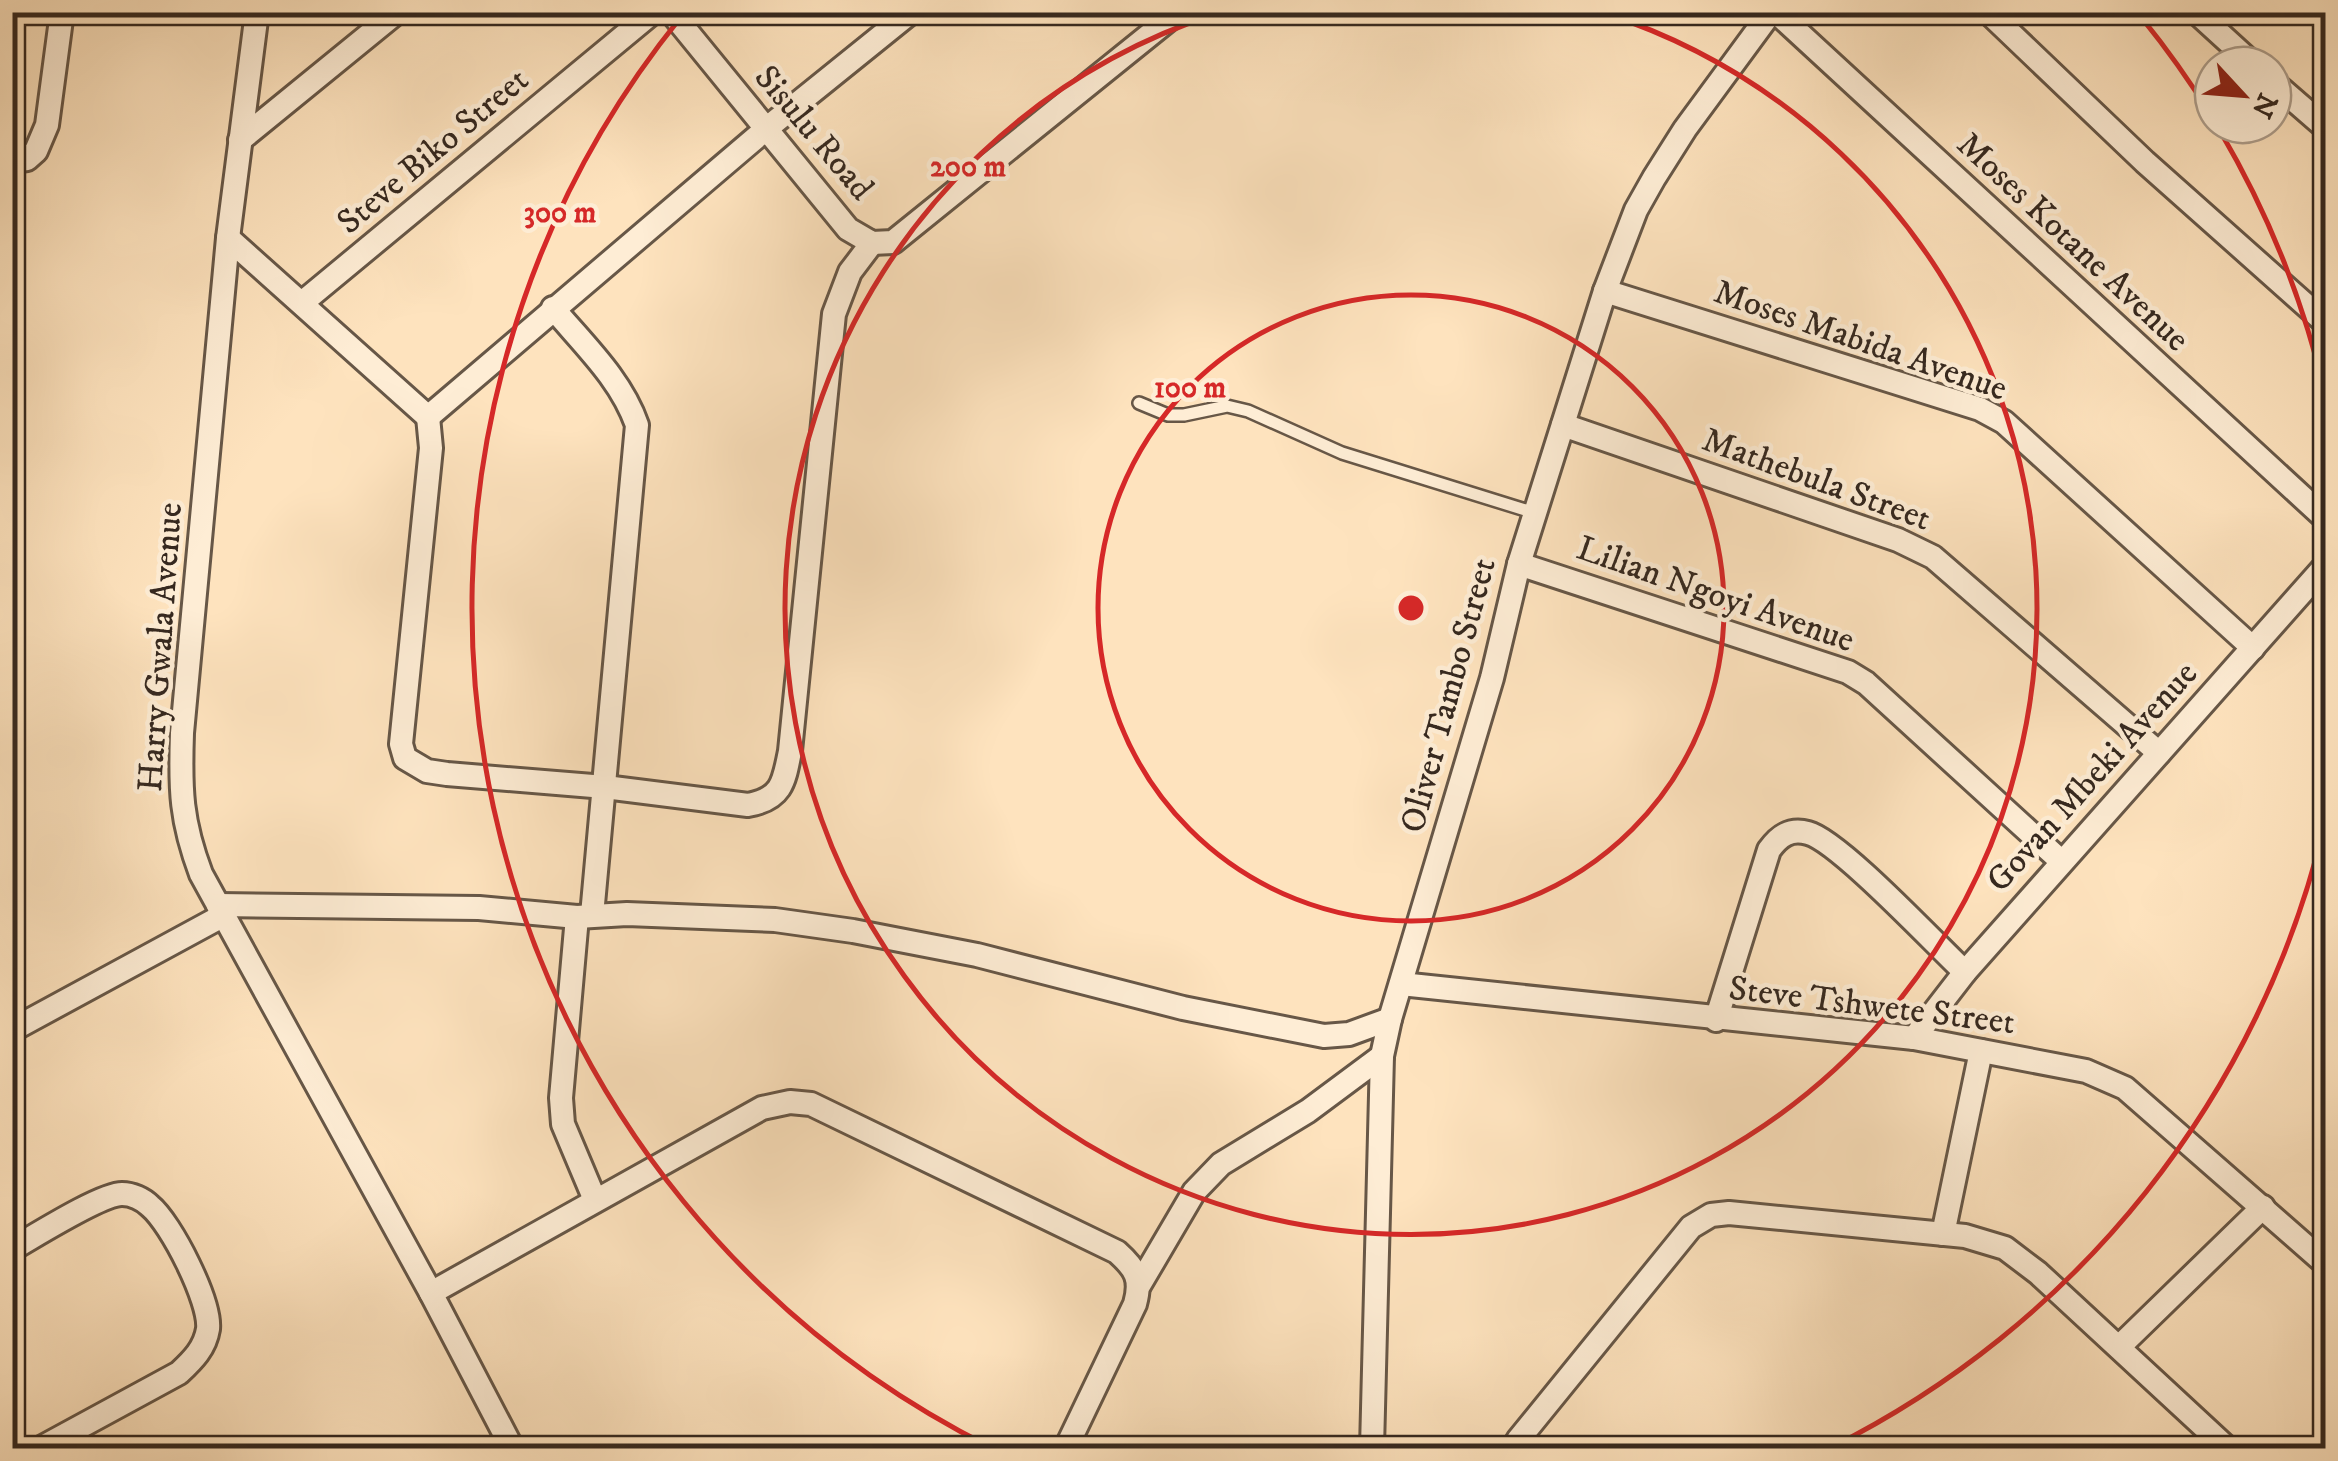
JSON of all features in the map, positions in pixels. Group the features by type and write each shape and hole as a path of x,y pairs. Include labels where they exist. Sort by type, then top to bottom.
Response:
{"street":[{"path":"12,161 27,159 43,139 62,12"},
{"name":"Harry Gwala Avenue","path":"257,12 228,238 182,733 180,794 188,840 221,910 512,1448"},
{"path":"240,140 397,12"},
{"name":"Steve Biko Street","path":"303,302 653,12"},
{"name":"Sisulu Road","path":"672,12 848,228 872,243"},
{"path":"428,416 766,129 911,12"},
{"name":"Oliver Tambo Street","path":"1372,1448 1382,1056 1390,1019 1492,678 1519,564 1605,291 1636,210 1654,178 1685,128 1774,12"},
{"name":"Moses Kotane Avenue","path":"1774,12 2326,519"},
{"path":"1988,12 2146,162 2326,323"},
{"path":"2196,12 2232,45"},
{"path":"228,238 428,416 431,448 401,744 404,758 427,771 748,805 765,802 778,792 786,775 834,314 850,272 872,243 893,242 1175,13"},
{"path":"2293,99 2326,128"},
{"name":"Moses Mabida Avenue","path":"1605,291 1980,409 2004,422 2253,648"},
{"path":"553,308 616,381 637,425 606,788 564,1067 563,1124 595,1200"},
{"name":"Mathebula Street","path":"1563,425 1898,540 1933,557 2159,753"},
{"name":"Lilian Ngoyi Avenue","path":"1519,564 1848,672 2061,861"},
{"name":"Govan Mbeki Avenue","path":"1914,1038 1964,972 2326,565"},
{"path":"1716,1020 1769,850 1784,834 1796,830 1812,834 1841,854 1964,972"},
{"path":"12,1030 221,910 479,908 584,916 775,920 976,955 1183,1008 1324,1036 1350,1034 1390,1019"},
{"name":"Steve Tshwete Street","path":"1400,984 1914,1038 2086,1071 2125,1088 2326,1264"},
{"path":"1943,1234 1981,1051"},
{"path":"1066,1448 1135,1304 1140,1284 1194,1192 1220,1164 1308,1111 1382,1056"},
{"path":"431,1293 762,1108 790,1102 811,1104 1117,1252 1134,1267 1140,1284"},
{"path":"12,1248 101,1200 120,1194 136,1197 152,1206 171,1236 208,1312 206,1340 197,1356 179,1373 41,1448"},
{"path":"2118,1347 2262,1207"},
{"path":"1517,1448 1518,1440 1690,1227 1711,1215 1748,1213 1966,1236 2006,1248 2227,1448"}],"lane":[{"path":"1139,403 1168,415 1227,406 1248,411 1342,452 1535,512"}]}
